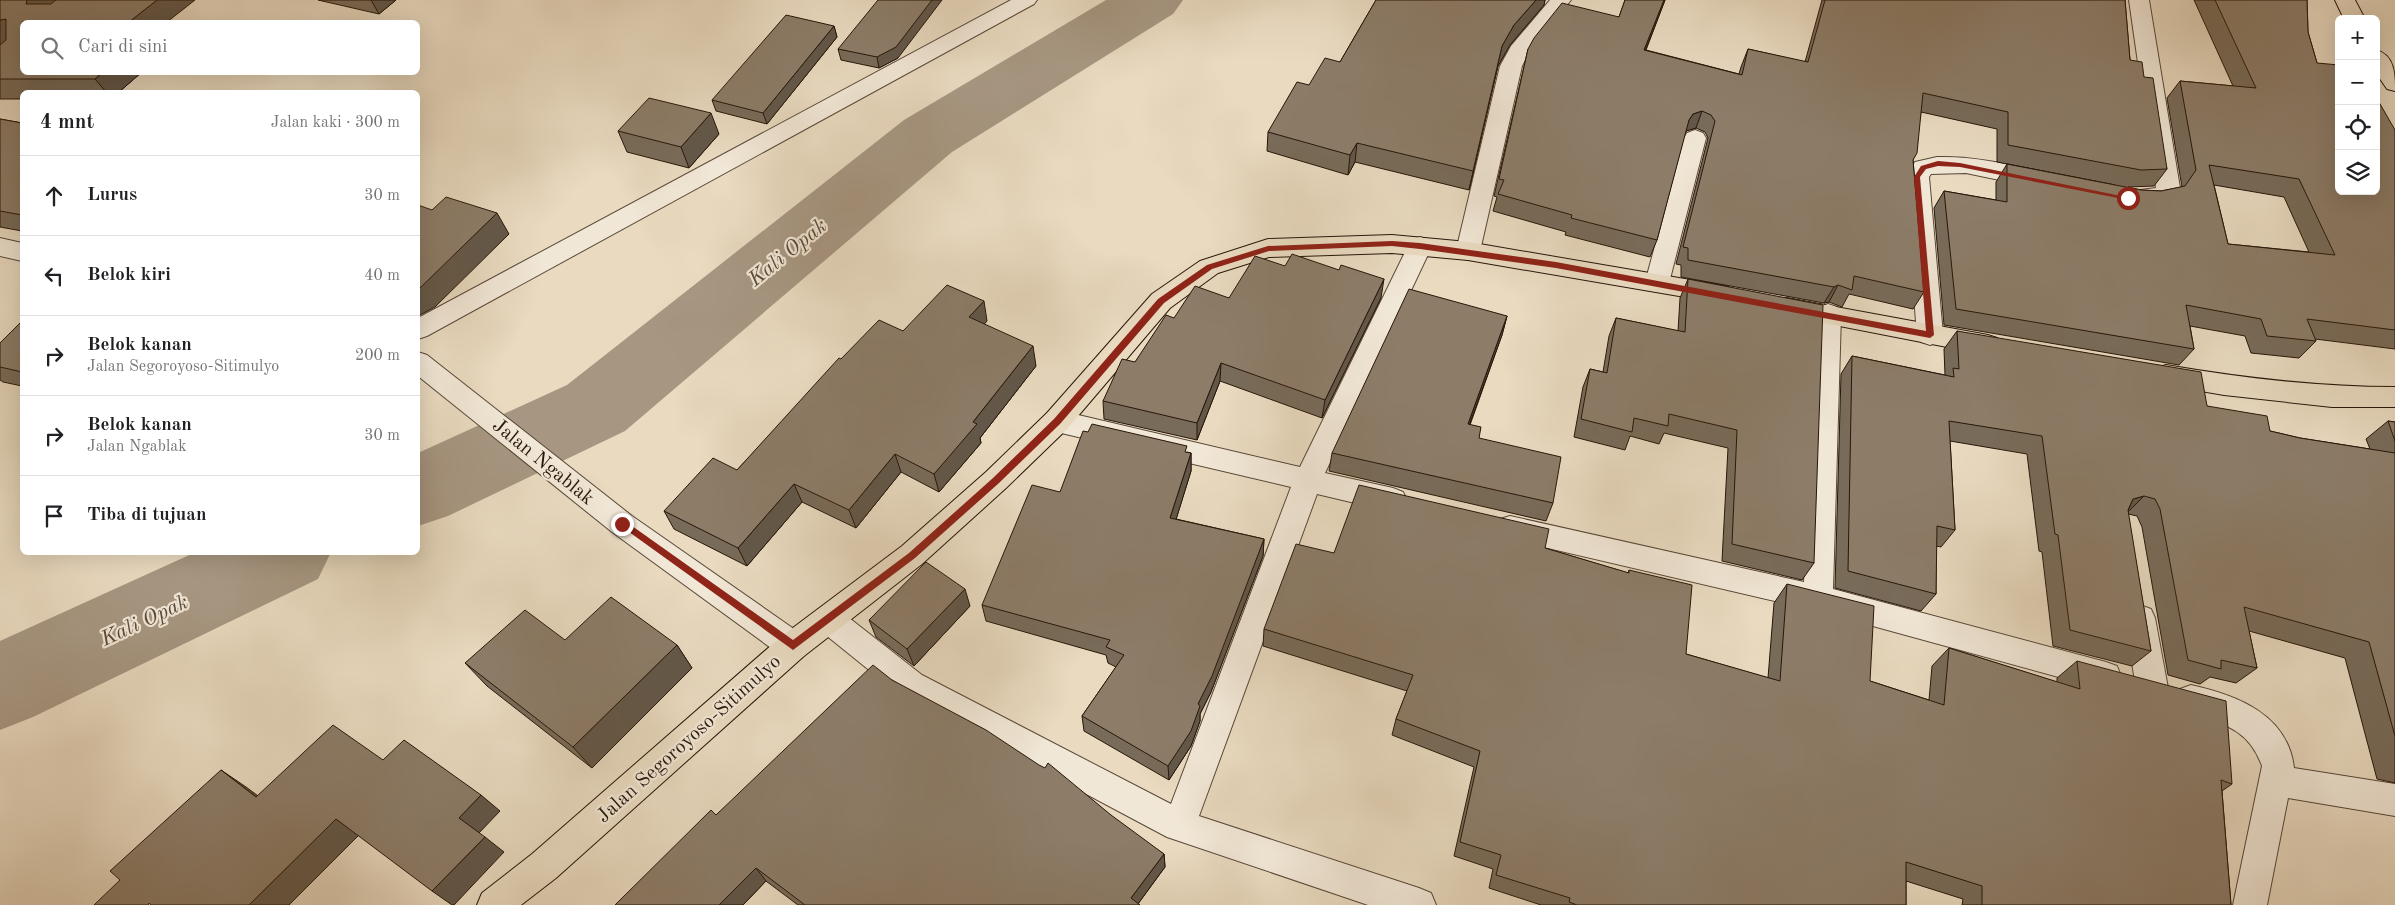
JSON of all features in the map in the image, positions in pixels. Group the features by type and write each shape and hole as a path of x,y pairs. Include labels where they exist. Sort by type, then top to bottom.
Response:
{"main road":[{"path":"2345,0 2353,15"},
{"path":"2378,60 2395,84"},
{"name":"Jalan Segoroyoso-Sitimulyo","path":"494,905 544,866 793,646 912,555 996,480 1057,422 1161,301 1209,267 1268,248 1392,244 1420,246 1468,251 1657,283 2008,348"},
{"path":"2146,371 2224,384 2332,398 2395,398"}],"street":[{"path":"420,328 1027,0"},
{"path":"1468,251 1511,66 1519,51 1561,0"},
{"path":"2109,194 2146,198 2163,196 2168,188 2139,0"},
{"path":"1657,283 1695,138"},
{"path":"1930,335 1917,177 1923,168 1938,164 1960,165 2063,185"},
{"path":"1179,826 1308,480 1420,246"},
{"path":"0,247 20,252"},
{"path":"1818,598 1828,314"},
{"name":"Jalan Ngablak","path":"426,368 622,524 793,646"},
{"path":"1057,422 1422,507"},
{"path":"1479,520 1818,598 2220,706 2247,720 2269,741 2278,766 2250,905"},
{"path":"2136,593 2152,688"},
{"path":"828,619 911,685 1179,826 1418,905"},
{"path":"2274,780 2395,800"}],"building":[{"path":"0,0 27,0 26,4 51,4 56,0 157,0 132,20 20,20 20,75 100,75 95,79 0,79 0,45 6,40 6,19 0,20"},
{"path":"878,0 932,0 896,47 877,57 838,49"},
{"path":"1376,0 1536,0 1514,25 1502,46 1473,171 1357,143 1350,155 1268,132 1297,82 1309,85 1325,58 1340,62"},
{"path":"1625,0 1664,0 1644,50 1742,75 1748,49 1808,62 1825,0 2125,0 2130,60 2142,62 2144,77 2153,78 2167,169 2141,170 2008,145 2008,112 1923,93 1917,153 1913,160 1924,292 1854,276 1852,290 1838,285 1834,287 1688,260 1688,248 1683,247 1715,121 1711,115 1702,111 1693,114 1689,120 1657,240 1571,218 1572,215 1498,194 1504,180 1499,179 1528,49 1534,38 1562,3 1619,17"},
{"path":"2215,0 2307,0 2308,32 2317,63 2335,65 2335,195 2380,195 2380,104 2395,130 2395,330 2307,319 2316,341 2267,336 2261,319 2186,305 2194,349 1956,309 1944,191 2007,202 2007,164 2141,190 2161,191 2185,186 2196,170 2180,81 2256,88","holes":["2209,165 2299,179 2335,255 2228,244"]},
{"path":"786,15 834,26 763,113 712,100"},
{"path":"649,98 711,113 681,147 618,131"},
{"path":"0,119 20,123 20,215 0,211"},
{"path":"446,197 497,213 420,288 420,206 432,210"},
{"path":"1292,254 1339,270 1341,265 1384,279 1325,400 1221,363 1197,423 1103,401 1122,359 1135,362 1166,315 1174,318 1195,286 1229,298 1255,256 1285,266"},
{"path":"1688,279 1823,305 1814,563 1732,544 1737,430 1669,414 1668,426 1634,418 1632,432 1581,419 1590,369 1607,373 1616,318 1685,332"},
{"path":"947,285 984,301 969,317 1033,346 973,422 977,424 934,474 895,454 849,510 794,484 738,548 664,511 713,458 737,470 839,358 841,359 879,320 903,331"},
{"path":"1409,289 1507,316 1468,424 1481,427 1479,438 1561,457 1553,503 1332,453"},
{"path":"20,323 20,372 0,367 0,343"},
{"path":"1957,331 2201,372 2207,406 2267,416 2270,431 2300,438 2395,453 2395,736 2369,642 2244,607 2257,668 2221,660 2221,669 2188,660 2160,509 2155,499 2144,496 2133,499 2128,510 2151,651 2070,630 2058,535 2055,534 2042,436 1949,421 1955,530 1937,526 1936,594 1848,571 1852,356 1954,377 1953,368 1959,369"},
{"path":"2388,421 2395,422 2395,441"},
{"path":"1092,424 1187,446 1185,452 1191,453 1170,518 1264,539 1212,676 1198,704 1200,706 1191,731 1168,766 1082,716 1124,655 1106,647 1110,640 982,605 1032,485 1060,492 1083,431 1088,432"},
{"path":"1359,485 1549,529 1545,548 1629,573 1629,570 1692,585 1686,654 1780,681 1787,584 1874,606 1870,681 1944,705 1949,648 2080,689 2077,661 2226,701 2232,784 2221,780 2231,905 1982,905 1982,886 1906,862 1906,905 1577,905 1569,902 1570,898 1496,875 1501,855 1460,842 1480,751 1396,719 1413,675 1264,629 1296,544 1334,553"},
{"path":"926,562 965,589 907,649 869,620"},
{"path":"611,597 677,645 573,747 465,663 525,610 565,640"},
{"path":"873,665 892,680 986,730 1039,765 1045,768 1048,763 1111,815 1164,854 1131,898 1140,905 805,905 756,868 719,905 615,905 711,810 716,815"},
{"path":"333,725 383,760 404,740 481,795 459,818 485,837 432,891 336,819 249,905 151,905 149,903 148,905 94,905 120,880 110,871 221,770 256,797"}],"waterway":[{"name":"Kali Opak","path":"420,490 596,408 928,136 1151,0"},
{"name":"Kali Opak","path":"0,687 281,555"}],"route":[{"path":"622,524 793,646 912,555 996,480 1057,422 1161,301 1209,267 1268,248 1392,244 1420,246 1468,251 1556,265 1828,314 1930,335 1917,177 1923,168 1938,164 1960,165 2128,198"}]}
